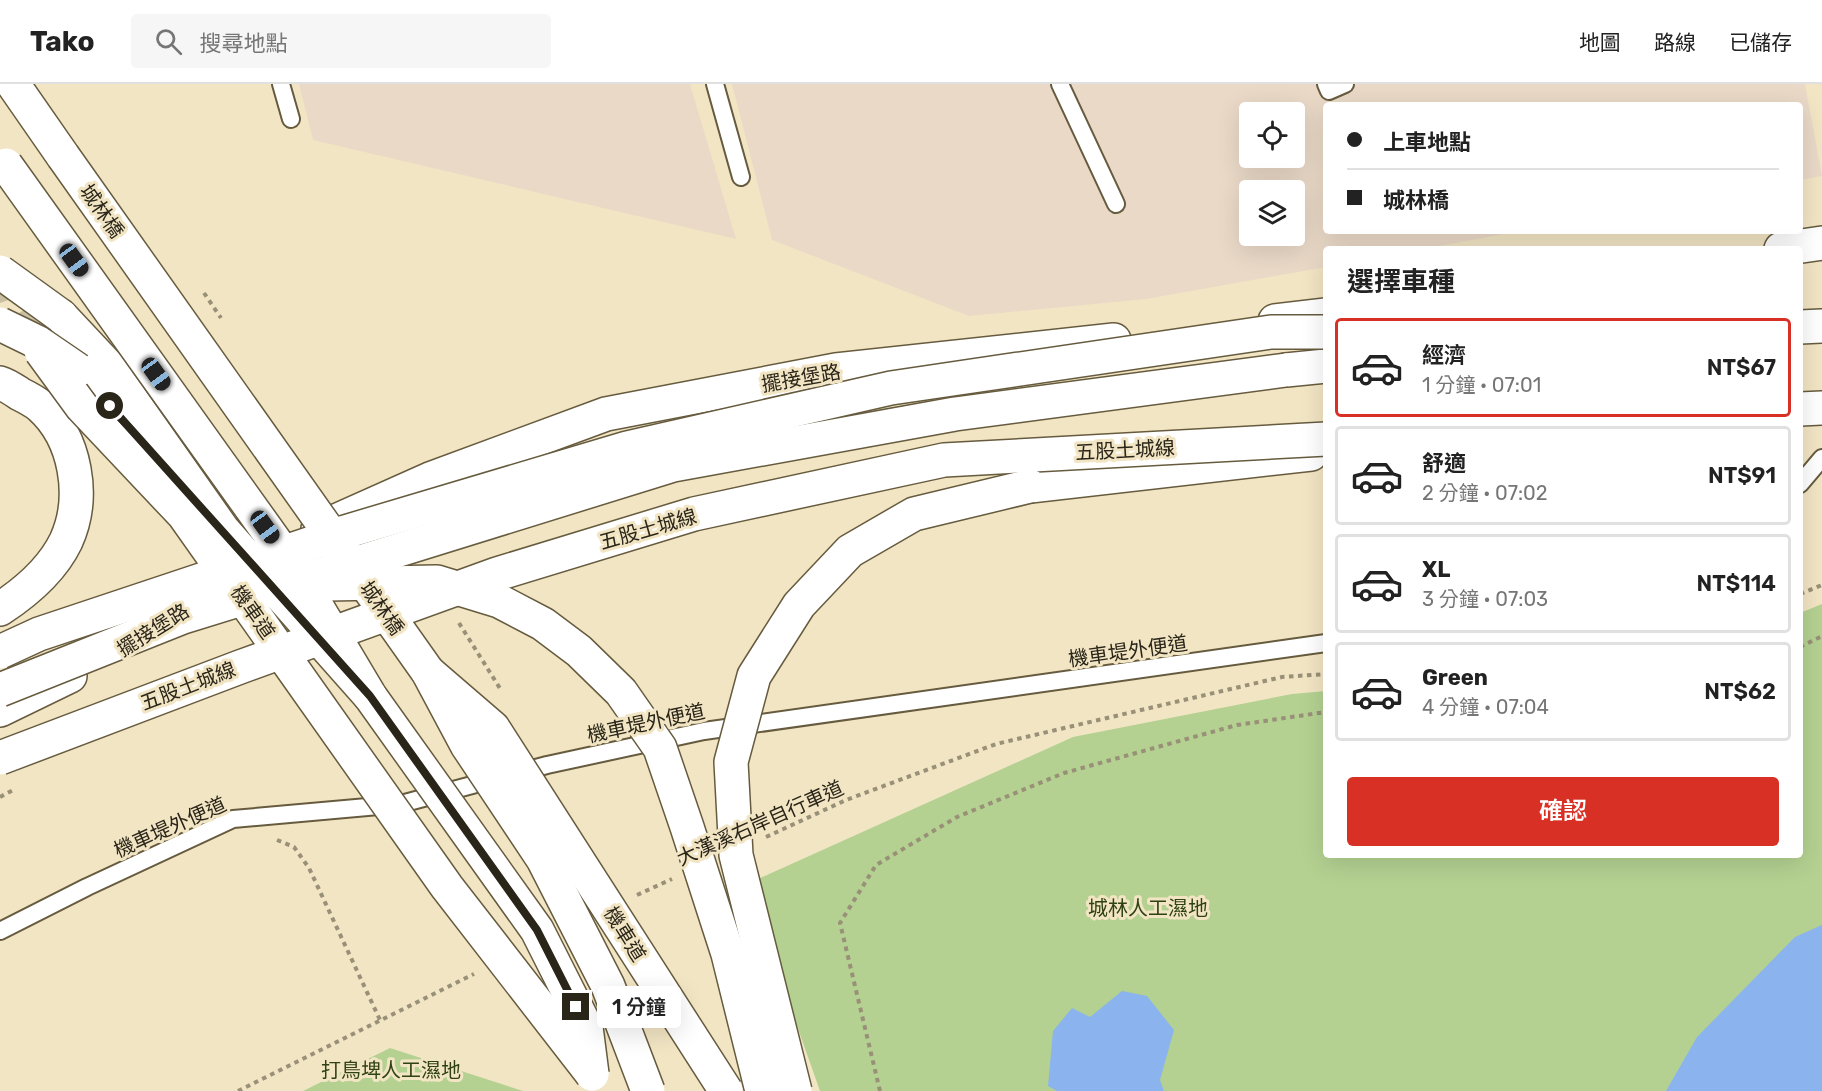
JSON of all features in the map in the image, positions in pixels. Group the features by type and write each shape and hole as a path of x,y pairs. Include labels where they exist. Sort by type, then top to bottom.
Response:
{"main road":[{"name":"城林橋","path":"13,84 428,672 467,745 543,859 608,986 648,1091"},
{"path":"3,161 292,565 370,696 537,930 586,1026 595,1082"},
{"path":"1802,246 1822,243"},
{"path":"0,272 61,316 107,365 222,530"},
{"name":"擺接堡路","path":"0,667 101,613 300,537 430,479 606,414 836,370 1323,315"},
{"path":"0,324 37,342 78,370 370,696"},
{"path":"1803,327 1822,326"},
{"path":"0,652 39,634 345,532 627,448 891,388 1271,332 1323,332"},
{"name":"機車道","path":"41,351 82,407 184,515 447,887 595,1082"},
{"path":"0,690 183,617 673,465 955,414 1323,366"},
{"path":"0,383 39,405 63,434 73,461 76,504 67,539 56,560 22,595 0,609"},
{"path":"1803,409 1822,408"},
{"name":"五股土城線","path":"0,758 240,667 496,574 694,514 944,460 1323,439"},
{"path":"795,1091 736,855 731,762 754,676 799,605 850,552 914,514 1030,486 1323,452"},
{"name":"擺接堡路","path":"0,710 119,652 300,537"},
{"path":"0,701 189,630 329,583 437,582 499,601 543,624 579,651 621,692 660,748 728,954 762,1091"},
{"name":"機車道","path":"428,672 493,728 726,1091"}],"lane":[{"path":"281,84 291,119"},
{"path":"715,84 741,177"},
{"path":"1060,84 1116,204"},
{"path":"1327,88 1345,84"},
{"path":"1803,480 1822,458"},
{"name":"機車堤外便道","path":"0,931 87,887 233,819 401,804 548,765 704,731 1323,643"}],"path":[{"path":"204,293 221,318"},
{"path":"1803,593 1822,585"},
{"path":"456,618 484,663"},
{"path":"1803,645 1822,636"},
{"name":"大漢溪右岸自行車道","path":"759,840 846,800 996,744 1282,677 1323,674"},
{"path":"880,1091 840,923 876,865 957,817 1064,772 1237,724 1323,712"},
{"path":"274,838 294,847 309,868 380,1020"},
{"name":"大漢溪右岸自行車道","path":"628,899 682,874"},
{"path":"238,1091 477,972"}],"shaded area":[{"path":"299,84 690,84 736,239 313,140"},
{"path":"732,84 1805,84 1822,176 1803,179 1803,102 1323,102 1323,234 1504,234 1438,246 1323,246 1323,268 1146,299 969,316 772,240"}],"green space":[{"name":"城林人工濕地","path":"1822,604 1822,1091 820,1091 747,884 1073,737 1292,694 1323,691 1323,858 1803,858 1803,612"},
{"name":"打鳥埤人工濕地","path":"390,1048 523,1091 303,1091"}],"water":[{"path":"1822,925 1822,1091 1666,1091 1697,1037 1795,937"},
{"path":"1122,991 1147,996 1174,1030 1160,1080 1164,1091 1057,1091 1048,1086 1053,1031 1072,1008 1090,1017"}],"tunnel":[{"path":"0,268 13,304 41,351"}],"route":[{"path":"110,406 370,696 537,930 576,1007"}]}
